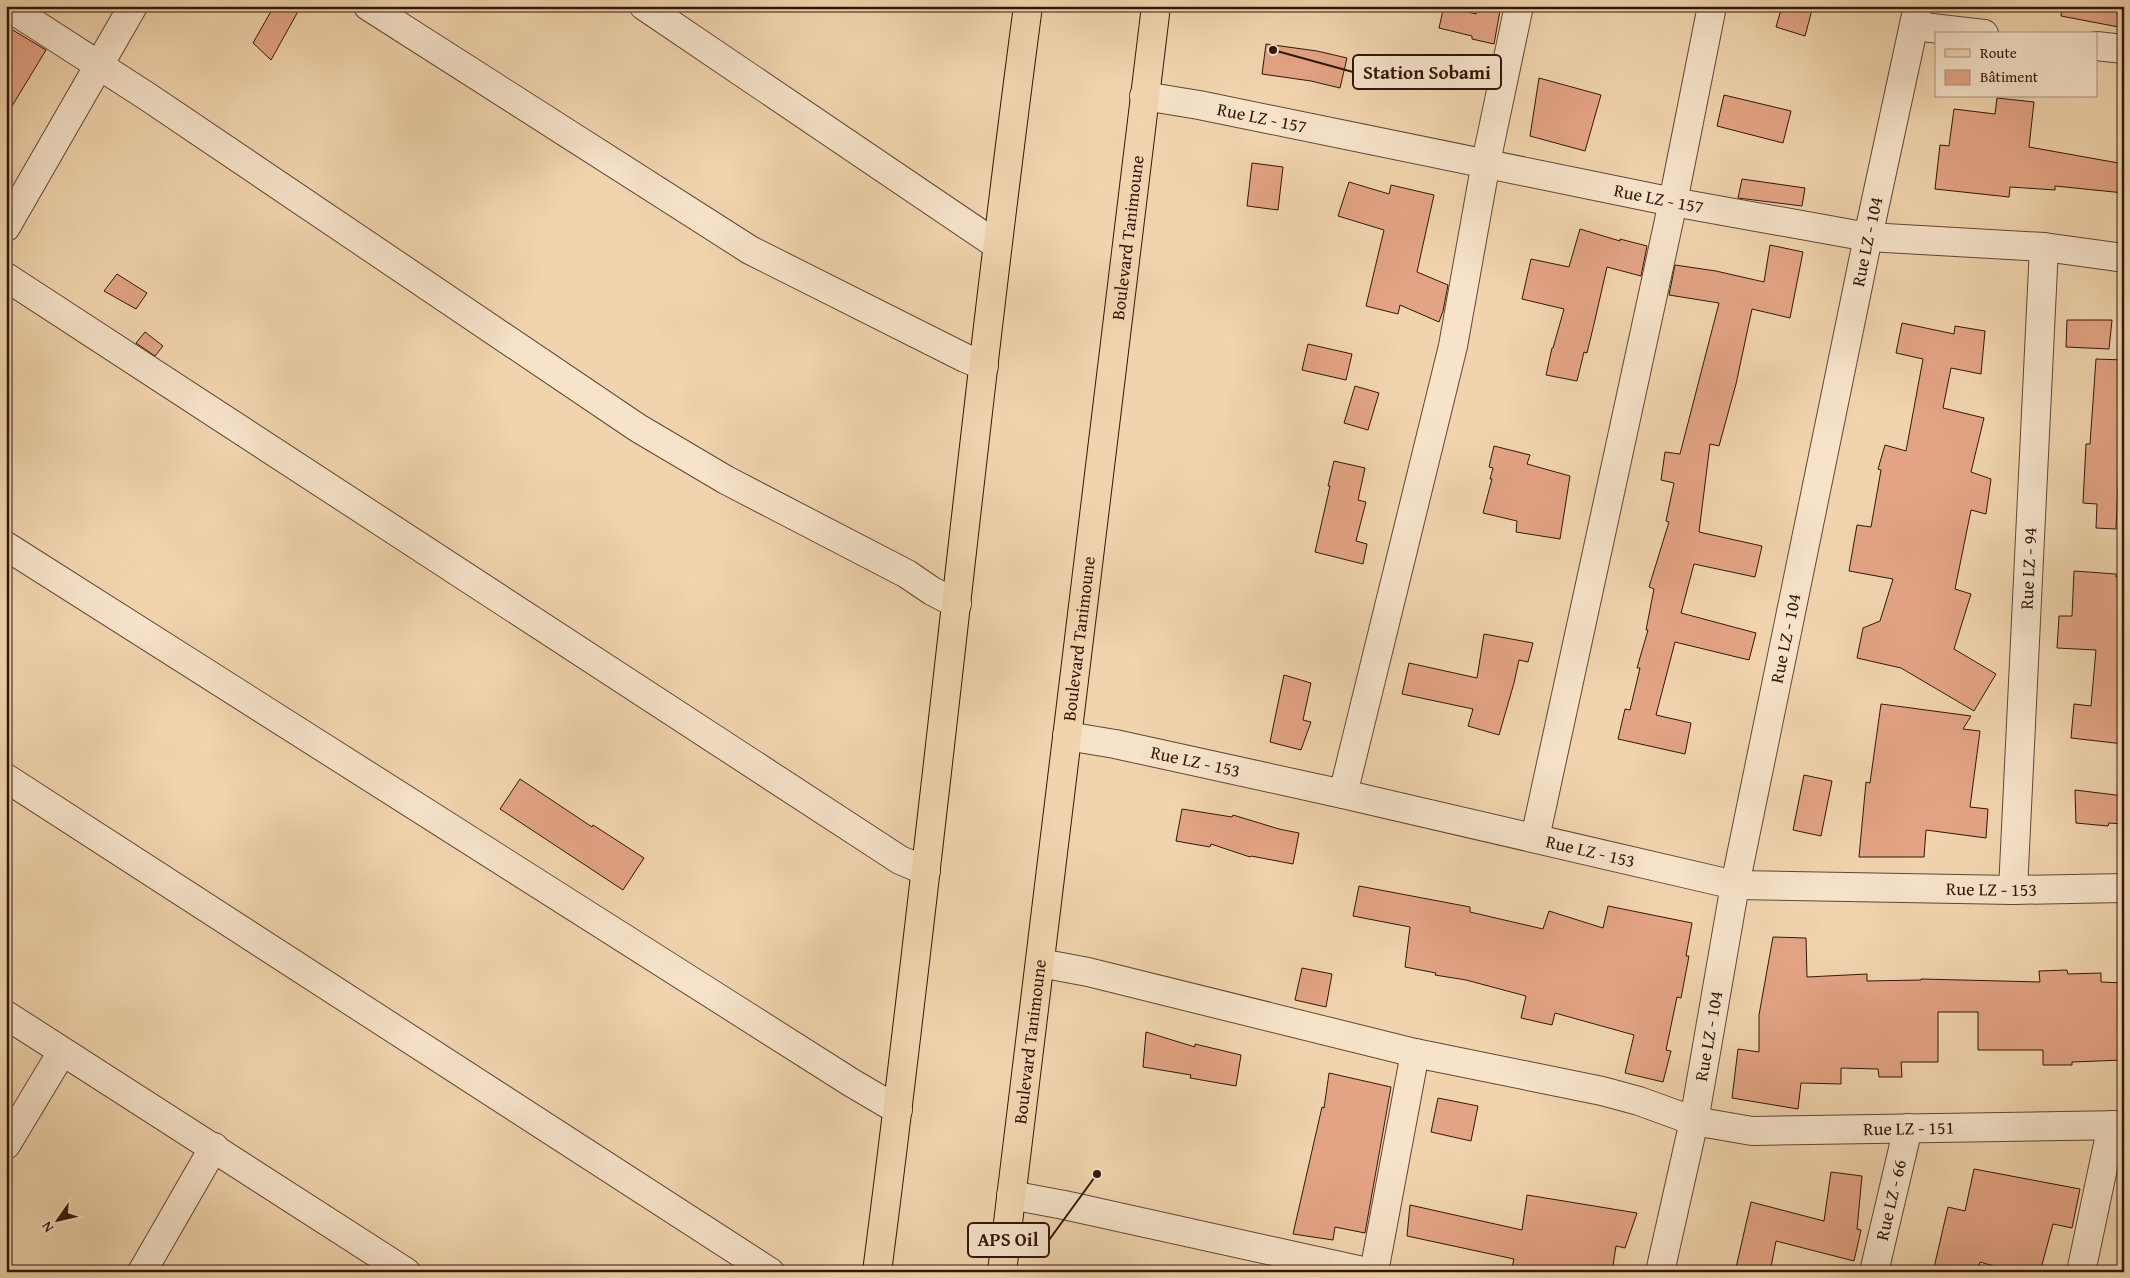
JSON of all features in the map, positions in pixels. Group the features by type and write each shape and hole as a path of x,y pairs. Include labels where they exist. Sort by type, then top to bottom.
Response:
{"main road":[{"path":"877,1272 958,604 997,245 1028,6"},
{"name":"Boulevard Tanimoune","path":"1002,1272 1156,6"}],"street":[{"path":"7,6 214,141 638,428 726,480 907,574 932,592 958,604"},
{"path":"6,227 133,6"},
{"path":"368,6 750,250 984,366"},
{"path":"644,6 997,245"},
{"path":"1343,794 1453,346 1486,162 1520,6"},
{"path":"1535,838 1673,202 1712,6"},
{"path":"1916,16 1976,32"},
{"name":"Rue LZ - 104","path":"1660,1272 1694,1121 1735,885 1868,237 1916,16"},
{"path":"2098,46 2124,49"},
{"name":"Rue LZ - 157","path":"1144,96 1199,105 1486,162 1673,202 1868,237 2044,247 2124,258"},
{"name":"Rue LZ - 94","path":"2013,890 2044,247"},
{"path":"6,277 900,860 926,872"},
{"path":"6,546 836,1073 898,1110"},
{"name":"Rue LZ - 153","path":"1067,736 1115,744 1343,794 1735,885 2013,890 2124,888"},
{"path":"6,778 770,1272"},
{"name":"Rue LZ - 151","path":"1040,963 1088,972 1415,1053 1602,1091 1639,1101 1694,1121 1752,1131 2118,1125"},
{"path":"6,1015 214,1147 373,1263 406,1272"},
{"path":"6,1145 62,1052"},
{"path":"1374,1272 1415,1053"},
{"path":"2081,1272 2118,1125"},
{"name":"Rue LZ - 66","path":"1874,1272 1908,1128"},
{"path":"142,1272 214,1147"},
{"path":"1011,1195 1074,1207 1367,1272"}],"building":[{"path":"274,6 301,6 271,60 253,43"},
{"path":"1444,6 1476,14 1478,7 1500,11 1494,44 1472,39 1472,36 1439,28"},
{"path":"1782,6 1813,6 1805,36 1776,27"},
{"path":"2062,6 2124,6 2124,28 2061,16"},
{"path":"6,26 46,50 6,116"},
{"path":"1266,44 1317,51 1347,58 1340,88 1311,81 1262,74"},
{"path":"1539,78 1601,95 1585,151 1530,136"},
{"path":"1724,95 1791,111 1783,143 1717,126"},
{"path":"1997,98 2034,102 2029,147 2124,164 2124,193 2055,186 2055,190 2010,187 2009,197 1935,189 1940,145 1949,146 1954,109 1995,114"},
{"path":"1252,163 1283,167 1278,210 1247,206"},
{"path":"1742,179 1805,188 1802,206 1738,198"},
{"path":"1349,182 1389,194 1391,185 1434,195 1417,272 1448,285 1439,322 1400,305 1398,314 1366,306 1384,230 1338,216"},
{"path":"1580,229 1620,241 1620,239 1647,246 1641,276 1607,267 1587,353 1584,352 1577,381 1546,375 1564,309 1522,299 1531,259 1569,267"},
{"path":"1770,245 1803,252 1790,318 1752,309 1736,384 1719,446 1710,444 1699,532 1762,546 1755,577 1694,564 1681,613 1756,633 1749,660 1675,642 1656,715 1691,723 1685,754 1618,739 1625,709 1630,710 1640,668 1637,668 1648,630 1646,630 1654,589 1649,587 1669,522 1666,521 1674,483 1661,480 1665,452 1680,454 1719,303 1669,295 1675,265 1716,271 1764,282"},
{"path":"117,274 147,293 136,309 104,291"},
{"path":"2067,320 2112,320 2109,349 2066,347"},
{"path":"1902,323 1954,334 1955,326 1985,331 1981,374 1951,368 1943,408 1984,418 1971,472 1991,479 1986,514 1971,510 1955,589 1971,594 1954,649 1996,674 1974,711 1901,668 1857,658 1863,628 1880,621 1893,579 1849,571 1857,525 1871,527 1881,470 1878,469 1885,445 1906,451 1923,359 1896,353"},
{"path":"145,332 163,346 155,356 136,343"},
{"path":"1308,344 1352,354 1346,380 1302,370"},
{"path":"2096,359 2124,360 2124,440 2120,440 2116,529 2096,528 2097,504 2083,503 2086,444 2090,444"},
{"path":"1355,386 1379,393 1368,430 1344,423"},
{"path":"1494,446 1530,455 1527,464 1570,476 1560,539 1516,532 1517,521 1483,513 1492,479 1490,479 1493,468 1489,467"},
{"path":"1334,461 1365,468 1358,500 1366,502 1356,541 1367,544 1363,564 1315,552"},
{"path":"2074,571 2116,574 2116,577 2124,577 2124,744 2071,738 2074,704 2091,706 2096,650 2057,648 2059,616 2072,616"},
{"path":"1484,634 1533,643 1528,662 1519,660 1499,735 1468,726 1473,709 1402,694 1409,663 1477,678"},
{"path":"1284,675 1311,683 1303,720 1311,722 1301,750 1270,742"},
{"path":"1881,704 1971,716 1963,729 1980,731 1970,807 1988,809 1986,838 1926,830 1924,857 1859,857 1866,782 1870,783"},
{"path":"1804,775 1832,781 1821,836 1793,830"},
{"path":"520,779 592,827 593,825 644,858 623,890 500,809"},
{"path":"2075,790 2124,796 2124,824 2109,823 2108,826 2076,823"},
{"path":"1182,809 1232,817 1233,815 1299,833 1293,864 1250,857 1211,844 1210,847 1176,841"},
{"path":"1359,886 1470,907 1470,912 1543,929 1549,911 1603,928 1608,906 1692,923 1686,956 1689,956 1681,998 1677,997 1666,1050 1671,1051 1663,1082 1625,1073 1634,1035 1555,1013 1552,1025 1521,1018 1526,996 1466,980 1435,975 1436,973 1405,967 1410,927 1353,916"},
{"path":"1773,937 1806,938 1807,977 1867,974 1867,981 1921,979 2040,982 2039,971 2067,970 2068,974 2101,973 2101,982 2124,983 2124,1060 2072,1062 2072,1065 2043,1065 2043,1050 1978,1050 1978,1012 1938,1012 1938,1062 1901,1062 1902,1077 1879,1077 1878,1069 1841,1068 1841,1084 1801,1083 1798,1109 1732,1098 1738,1049 1759,1052 1759,1015"},
{"path":"1302,968 1332,974 1326,1007 1295,1000"},
{"path":"1146,1032 1195,1047 1195,1044 1241,1055 1236,1086 1190,1078 1191,1075 1143,1067"},
{"path":"1329,1073 1391,1087 1365,1233 1335,1227 1333,1240 1293,1234 1322,1107 1324,1108"},
{"path":"1438,1098 1478,1106 1471,1141 1431,1132"},
{"path":"1974,1169 2080,1189 2072,1228 2053,1224 2040,1272 2014,1272 1980,1262 1977,1272 1933,1272 1948,1207 1965,1211"},
{"path":"1831,1172 1862,1176 1857,1229 1861,1230 1854,1261 1776,1241 1770,1272 1735,1272 1751,1202 1824,1221"},
{"path":"1527,1195 1637,1213 1625,1248 1616,1246 1612,1272 1537,1272 1512,1267 1514,1259 1407,1236 1410,1205 1522,1230"}],"place":[{"name":"Station Sobami","path":"1273,50"},
{"name":"APS Oil","path":"1097,1174"}]}
